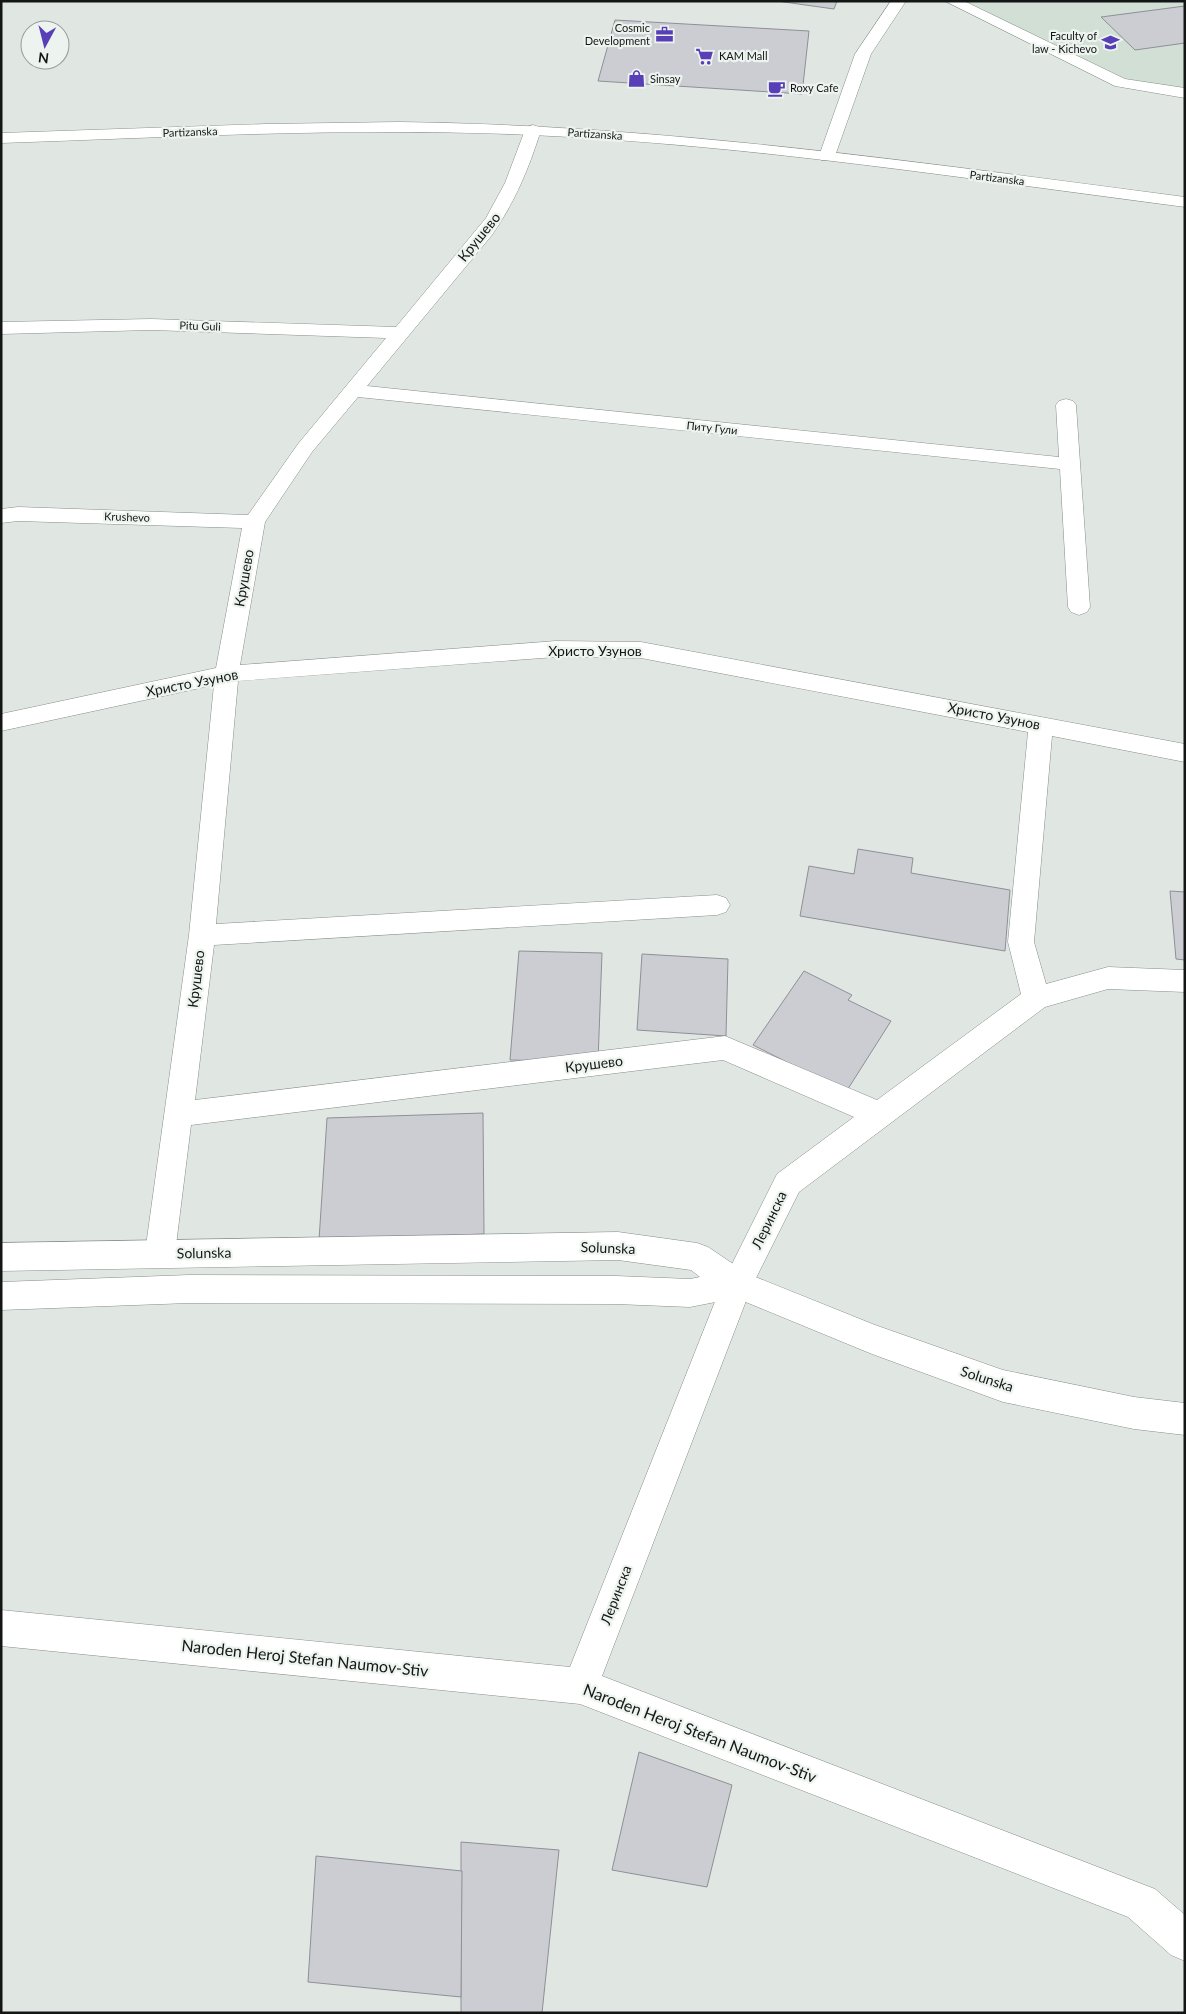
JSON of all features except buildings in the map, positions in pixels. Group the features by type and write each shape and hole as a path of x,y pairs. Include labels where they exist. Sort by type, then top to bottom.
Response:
{"street":[{"path":"827,156 863,54 899,1"},
{"path":"952,1 1121,84 1185,93"},
{"name":"Partizanska","path":"1,138 309,128 533,130 645,138 827,156 1185,202"},
{"name":"Крушево","path":"160,1254 202,935 227,674 254,522 305,448 486,231 504,206 515,183 533,130"},
{"name":"Pitu Guli","path":"1,328 96,324 399,333"},
{"name":"Питу Гули","path":"354,391 1070,464"},
{"path":"1066,405 1079,607"},
{"name":"Krushevo","path":"1,516 18,514 254,522"},
{"name":"Христо Узунов","path":"1,723 227,674 556,649 641,650 1185,753"},
{"path":"1036,998 1021,942 1041,725"},
{"path":"202,935 717,905"},
{"name":"Леринска","path":"580,1686 738,1284 788,1183 1036,998 1108,978 1185,981"},
{"name":"Крушево","path":"178,1114 725,1048 878,1114"},
{"name":"Solunska","path":"1,1257 618,1246 697,1257 738,1284 872,1338 1003,1386 1134,1413 1185,1419"},
{"path":"1,1296 189,1289 606,1290 690,1293 738,1284"},
{"name":"Naroden Heroj Stefan Naumov-Stiv","path":"1,1628 580,1686 1142,1903 1185,1940"}],"shaded area":[{"name":"Faculty of law - Kichevo","path":"952,1 1185,1 1185,93 1121,83"}],"place":[{"name":"Cosmic Development","path":"664,34"},
{"name":"Faculty of law - Kichevo","path":"1111,42"},
{"name":"KAM Mall","path":"705,56"},
{"name":"Sinsay","path":"636,79"},
{"name":"Roxy Cafe","path":"776,88"}]}
